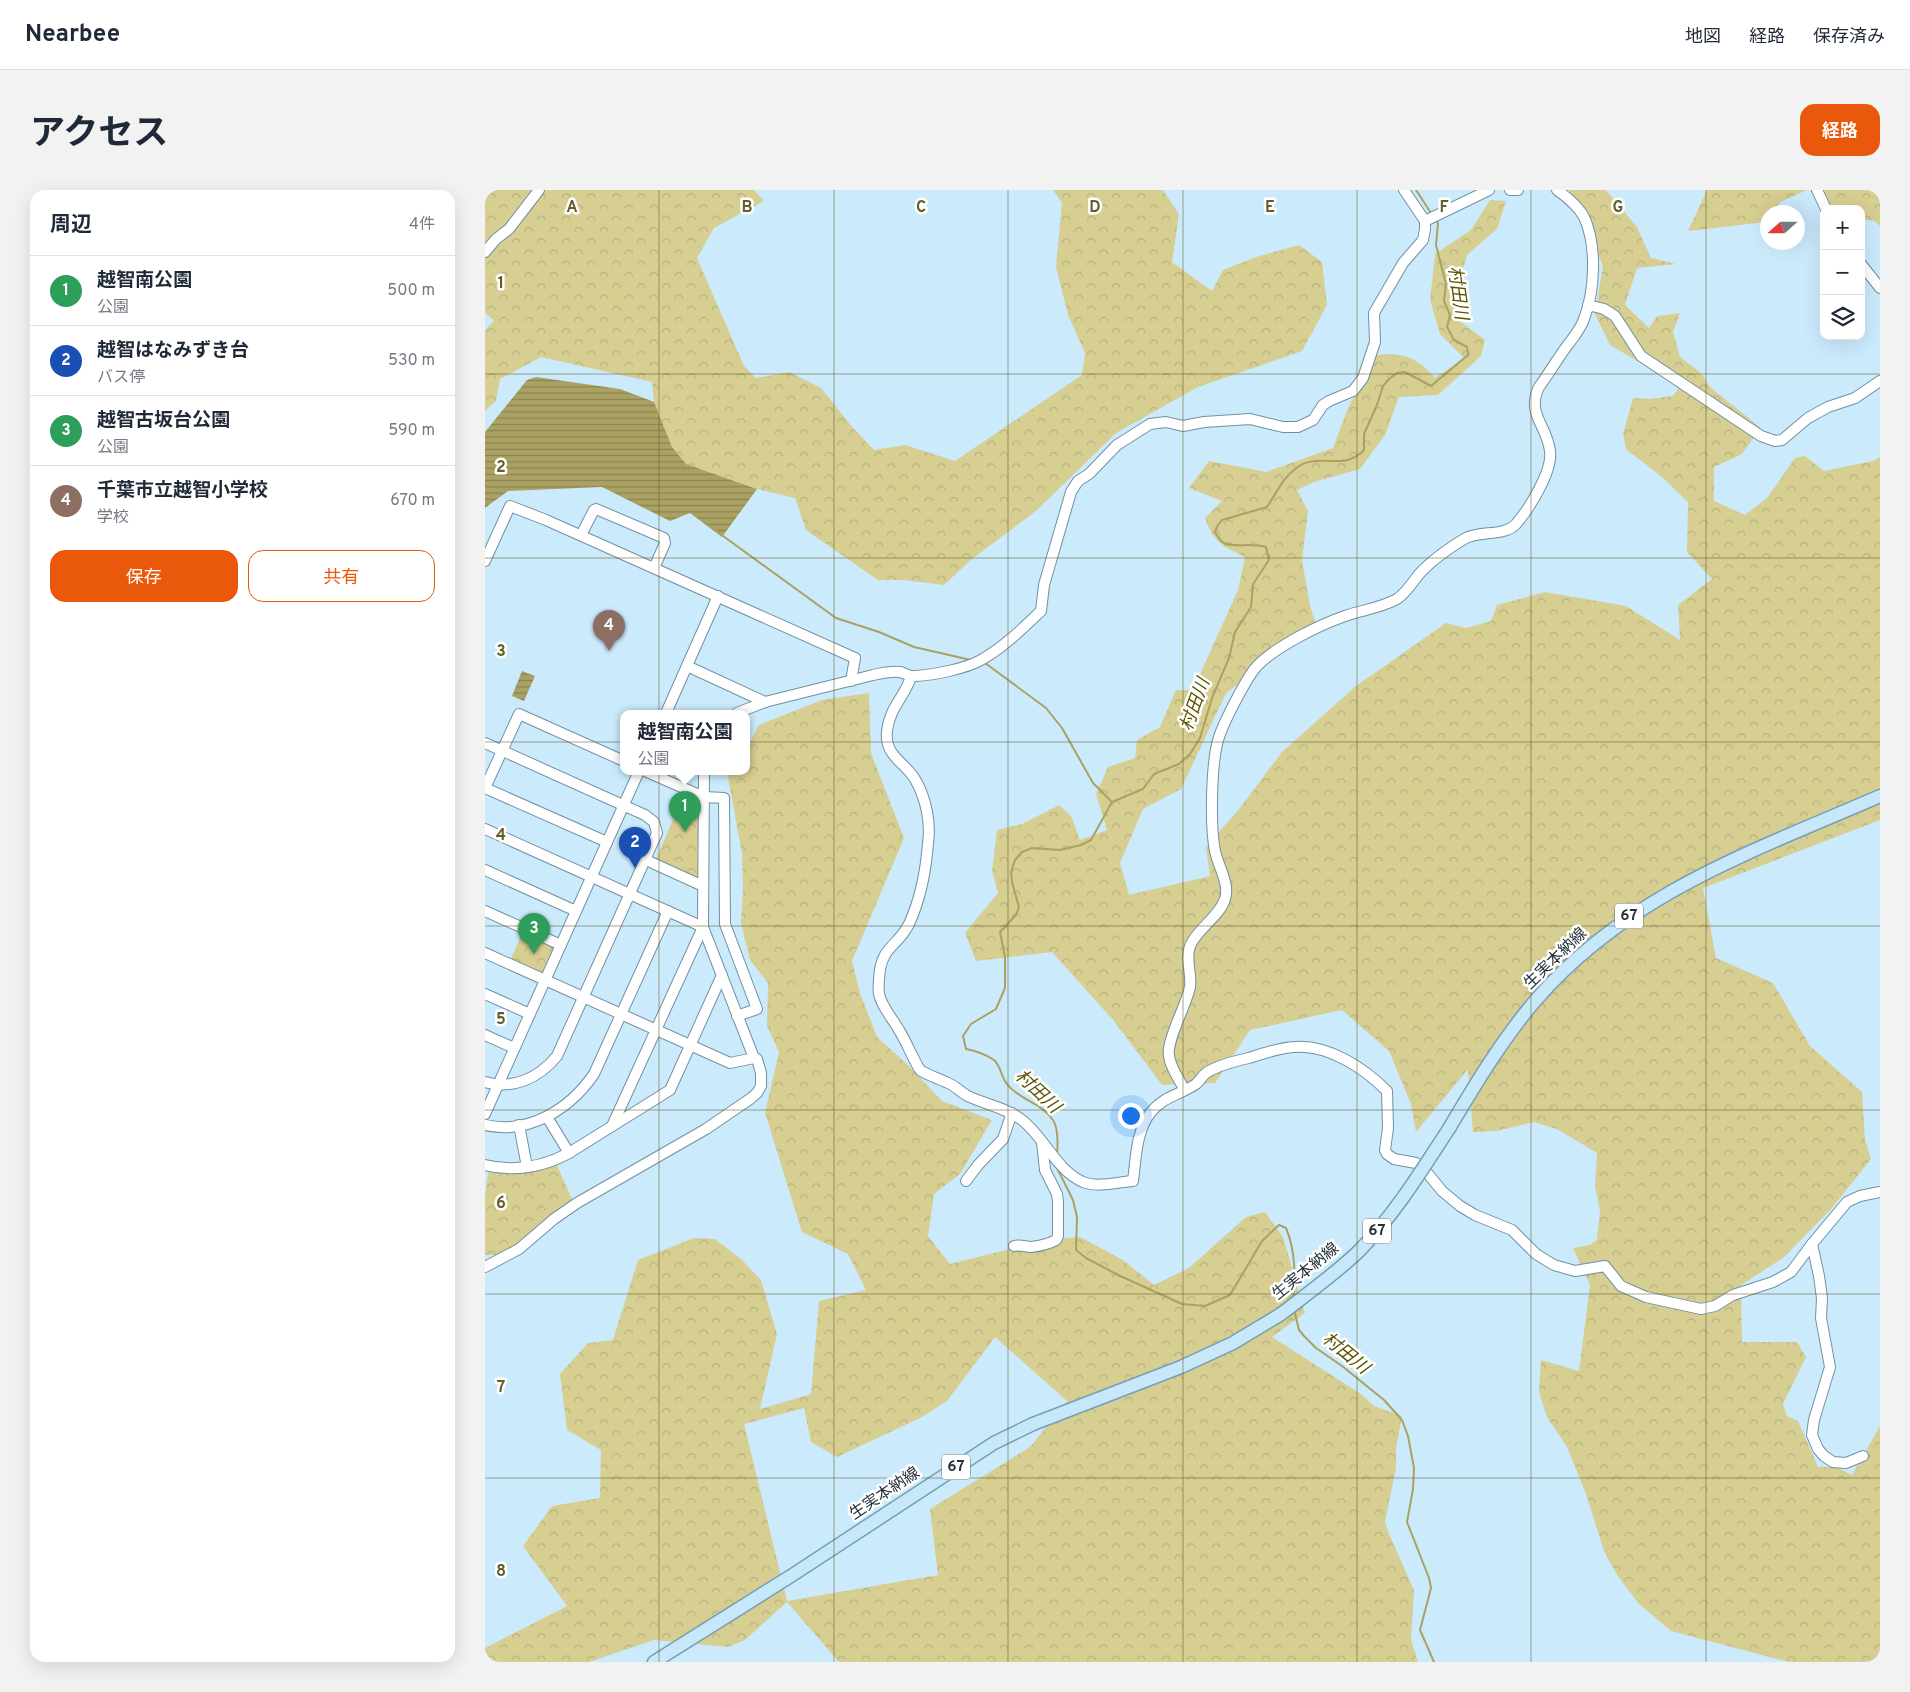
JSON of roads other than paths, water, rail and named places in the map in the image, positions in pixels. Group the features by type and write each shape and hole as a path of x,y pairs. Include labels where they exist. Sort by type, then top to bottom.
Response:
{"main road":[{"name":"生実本納線","path":"654,1662 794,1574 994,1443 1041,1421 1181,1367 1233,1343 1281,1314 1333,1274 1377,1231 1419,1176 1497,1051 1536,1000 1587,949 1618,925 1662,896 1695,878 1880,796"}],"street":[{"path":"485,252 496,239 509,229 539,190"},
{"path":"745,710 765,702 887,672 900,672 911,676 979,661 1006,642 1041,611 1044,585 1071,492 1078,481 1089,474 1117,445 1138,431 1158,422 1183,426 1204,422 1250,419 1283,427 1298,426 1313,420 1323,405 1329,401 1353,391 1363,378 1375,342 1374,313 1403,262 1423,240 1425,221 1403,190"},
{"path":"1425,221 1489,190"},
{"path":"1510,190 1518,190"},
{"path":"1185,1089 1169,1057 1169,1048 1190,986 1188,954 1194,939 1224,902 1227,893 1215,849 1213,792 1215,755 1219,737 1249,676 1258,665 1273,653 1317,628 1343,616 1393,601 1404,594 1424,569 1466,538 1476,534 1506,530 1514,526 1539,488 1549,465 1551,453 1534,409 1535,396 1539,387 1584,320 1592,286 1593,267 1589,234 1584,218 1577,208 1557,190"},
{"path":"1817,190 1824,205"},
{"path":"1865,269 1880,288"},
{"path":"1588,305 1604,309 1615,316 1641,356 1761,436 1775,441 1782,440 1815,414 1855,398 1880,381"},
{"path":"485,561 510,506 718,596 855,658 851,681"},
{"path":"581,536 596,509 665,538 665,543 654,568"},
{"path":"667,710 718,596"},
{"path":"687,666 765,702"},
{"path":"911,676 908,687 893,710 887,731 888,746 890,752 917,782 926,806 930,827 919,893 913,913 908,926 883,956 880,966 879,994 920,1070 927,1075 949,1083 969,1097 1012,1113 1024,1121 1074,1177 1086,1183 1104,1184 1133,1181 1138,1137 1150,1113 1168,1098 1196,1084 1206,1073 1221,1066 1276,1050 1310,1047 1332,1054 1358,1066 1387,1091 1388,1128 1385,1150 1387,1154 1395,1159 1416,1164 1424,1169 1442,1191 1460,1206 1475,1215 1512,1230 1547,1261 1575,1271 1605,1266 1621,1286 1646,1297 1701,1309 1715,1306 1733,1295 1773,1282 1791,1272 1847,1202 1860,1196 1880,1192"},
{"path":"607,842 485,788 519,714 620,759"},
{"path":"485,743 650,818 657,827 655,839 584,998 562,1046 550,1064 525,1081 498,1084 485,1082"},
{"path":"485,1114 637,775"},
{"path":"654,775 704,797 724,798 725,924 757,1009 737,1016"},
{"path":"485,1267 519,1249 554,1219 577,1203 729,1115 750,1100 761,1086 761,1073 757,1058 754,1058 703,927 704,775"},
{"path":"485,829 703,927"},
{"path":"646,860 703,886"},
{"path":"485,870 576,911"},
{"path":"485,911 561,945"},
{"path":"485,1125 519,1125 547,1117 567,1104 587,1084 594,1074 668,911"},
{"path":"613,1126 703,927"},
{"path":"485,953 731,1064 754,1058"},
{"path":"485,1167 527,1167 552,1161 569,1153 670,1090 722,975"},
{"path":"485,994 530,1014"},
{"path":"485,1035 514,1048"},
{"path":"966,1180 1003,1139 1012,1113"},
{"path":"547,1117 569,1153"},
{"path":"519,1125 527,1167"},
{"path":"1014,1246 1030,1247 1046,1244 1056,1240 1058,1236 1057,1194 1045,1170 1042,1155 1043,1144"},
{"path":"1812,1244 1819,1276 1822,1298 1821,1318 1830,1367 1814,1420 1812,1435 1817,1449 1833,1462 1846,1463 1863,1456"}],"waterway":[{"name":"村田川","path":"1416,190 1431,213"},
{"name":"村田川","path":"1057,1154 1057,1131 1053,1120 1042,1109 1012,1089 1005,1081 994,1060 981,1053 966,1049 963,1036 971,1024 996,1009 1005,988 1005,957 1000,932 1016,915 1019,907 1011,872 1015,860 1022,852 1032,848 1060,850 1081,845 1091,840 1112,802 1143,789 1154,774 1179,764 1190,754 1200,738 1212,698 1229,658 1235,632 1251,607 1253,584 1269,560 1266,547 1231,545 1222,542 1215,532 1222,520 1267,507 1286,477 1304,464 1312,461 1339,461 1356,457 1364,450 1364,434 1383,386 1397,373 1405,372 1431,386 1468,355 1467,347 1454,340 1447,327 1450,315 1444,301 1446,284 1436,245 1438,223 1435,219"},
{"path":"708,525 836,618 879,632 914,647 971,660"},
{"path":"985,663 1046,708 1062,728 1093,783 1112,802"},
{"name":"村田川","path":"1056,1166 1073,1200 1077,1217 1076,1250 1086,1258 1118,1275 1182,1304 1205,1306 1230,1295 1262,1241 1279,1225 1286,1228 1292,1246 1294,1272 1293,1299"},
{"name":"村田川","path":"1294,1309 1299,1330 1304,1336 1316,1348 1384,1400 1402,1420 1408,1436 1414,1468 1413,1489 1407,1522 1429,1578 1431,1588 1420,1630 1434,1662"}],"place":[{"name":"千葉市立越智小学校","path":"609,651"},
{"name":"越智南公園","path":"685,832"},
{"name":"越智はなみずき台","path":"635,868"},
{"name":"越智古坂台公園","path":"534,954"}]}
